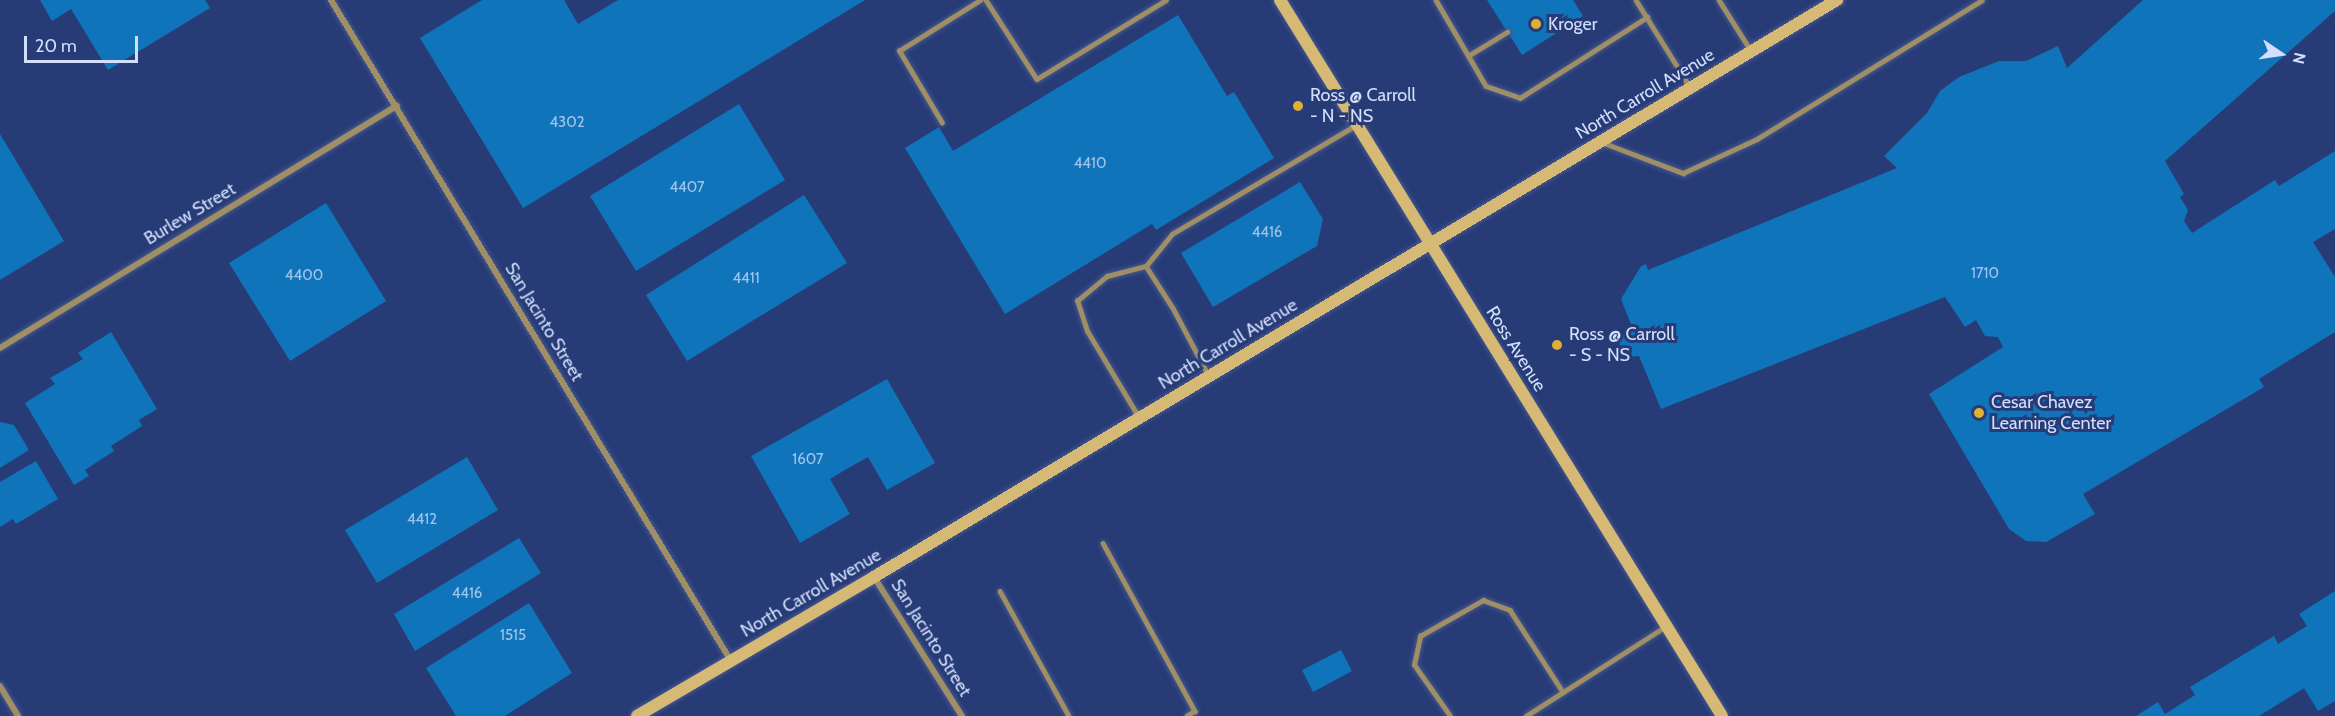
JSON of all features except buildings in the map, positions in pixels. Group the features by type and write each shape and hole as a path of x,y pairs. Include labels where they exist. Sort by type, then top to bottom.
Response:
{"street":[{"name":"San Jacinto Street","path":"331,0 731,661"},
{"name":"Ross Avenue","path":"1280,0 1722,716"},
{"name":"North Carroll Avenue","path":"637,716 874,577 1837,0"},
{"name":"Burlew Street","path":"0,348 396,106"},
{"name":"San Jacinto Street","path":"874,577 962,716"},
{"path":"0,686 18,716"}],"lane":[{"path":"942,123 899,51 980,0"},
{"path":"986,0 1037,79 1166,0"},
{"path":"1445,0 1437,2 1486,86 1520,98 1647,17"},
{"path":"1636,0 1691,88"},
{"path":"1719,0 1751,52"},
{"path":"1601,142 1683,173 1757,140 1982,0"},
{"path":"1468,56 1507,32"},
{"path":"1139,418 1088,331 1077,301 1107,276 1146,266 1172,234 1356,124"},
{"path":"1146,266 1173,308 1209,377"},
{"path":"1103,543 1195,711 1187,716"},
{"path":"1000,591 1069,716"},
{"path":"1450,716 1414,665 1420,636 1483,600 1510,610 1563,692"},
{"path":"1526,716 1666,626"}],"place":[{"name":"Kroger","path":"1536,24"},
{"name":"Ross @ Carroll - N - NS","path":"1298,106"},
{"name":"Ross @ Carroll - S - NS","path":"1557,345"},
{"name":"Cesar Chavez Learning Center","path":"1979,413"}]}
